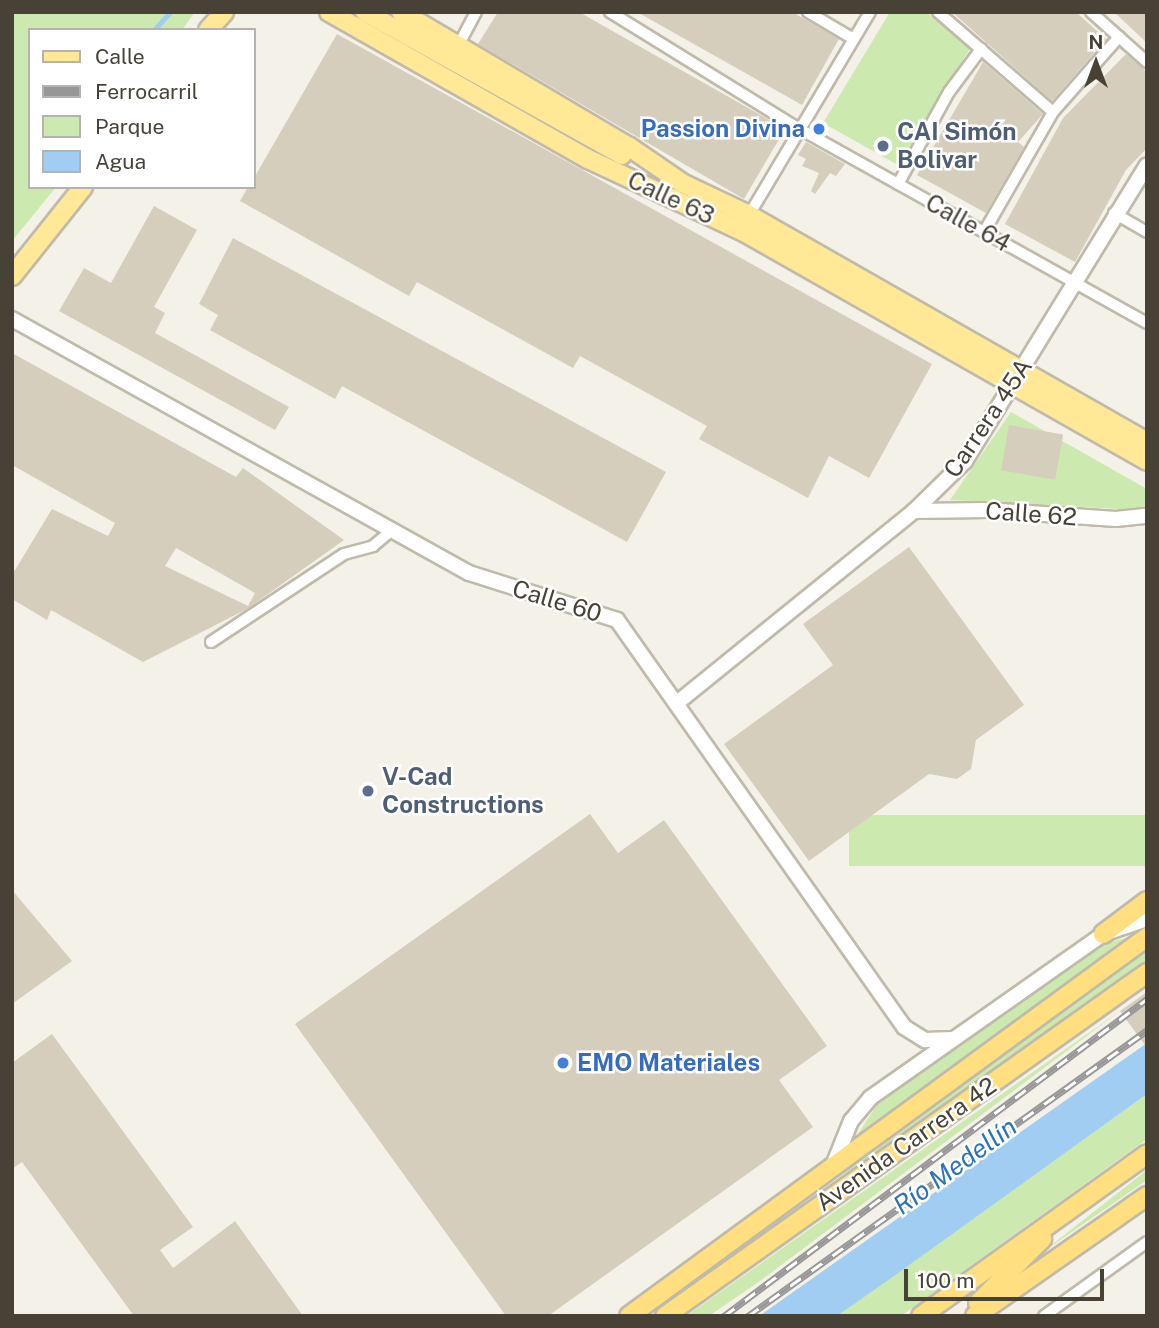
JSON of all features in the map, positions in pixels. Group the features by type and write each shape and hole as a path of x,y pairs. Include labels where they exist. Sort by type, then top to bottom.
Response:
{"highway":[{"path":"1103,934 1147,901"},
{"name":"Avenida Carrera 42","path":"629,1316 1147,937"},
{"name":"Avenida Carrera 42","path":"665,1316 1147,973"},
{"path":"921,1316 1147,1154"},
{"path":"975,1316 1147,1196"},
{"path":"965,1316 1079,1203"}],"main road":[{"path":"209,28 216,12"},
{"path":"210,28 224,12"},
{"path":"365,12 555,121 682,183"},
{"name":"Calle 63","path":"401,12 682,183 750,215 1017,377"},
{"name":"Calle 63","path":"334,14 587,159 746,233 1017,377"},
{"path":"14,273 81,189"},
{"path":"1017,377 1147,442"},
{"path":"1017,377 1147,461"}],"street":[{"path":"458,46 476,12"},
{"name":"Calle 64","path":"610,12 798,128 1147,323"},
{"path":"808,12 852,38"},
{"path":"750,215 798,128 870,12"},
{"path":"938,12 1053,112"},
{"path":"1091,12 1147,62"},
{"path":"984,232 1053,112 1118,37"},
{"path":"898,184 949,92 981,49"},
{"name":"Carrera 45A","path":"677,703 914,511 965,461 1114,212 1147,164"},
{"path":"1114,212 1147,232"},
{"name":"Calle 60","path":"12,319 469,573 617,620 904,1027 925,1040 953,1039"},
{"name":"Calle 62","path":"914,511 986,510 1116,519 1147,516"},
{"path":"211,642 344,554 373,546 391,531"},
{"name":"Avenida Carrera 42","path":"832,1168 860,1108 1103,934 1147,919"},
{"path":"1044,1316 1147,1242"}],"green space":[{"path":"12,12 195,12 183,28 28,28 28,189 54,189 12,241"},
{"path":"890,12 926,12 971,47 898,165 823,123"},
{"path":"1011,412 1147,489 1147,505 1138,510 950,500"},
{"path":"849,815 1147,815 1147,866 849,866"},
{"path":"1130,937 852,1143 878,1103 1105,943"},
{"path":"1147,949 1147,964 928,1121 829,1183"},
{"path":"1120,1011 760,1281 709,1316 686,1316"},
{"path":"1147,1094 1147,1139 901,1316 837,1316"},
{"path":"1147,1170 1147,1180 1040,1254"}],"water":[{"path":"1147,1043 1147,1094 894,1276 837,1316 759,1316"}],"building":[{"path":"498,12 579,12 785,129 744,199 478,44"},
{"path":"637,12 792,12 839,39 802,105"},
{"path":"952,12 1076,12 1106,39 1052,101"},
{"path":"1114,12 1147,12 1147,43"},
{"path":"337,34 932,364 869,478 829,456 808,498 699,439 707,426 580,356 573,368 417,282 409,296 240,201 247,189 256,189 256,175"},
{"path":"1126,54 1147,72 1147,148 1126,170 1075,262 1005,224 1063,118"},
{"path":"983,62 1043,114 1018,142 1024,147 986,213 917,175"},
{"path":"806,142 845,164 836,176 830,173 815,194 811,191 819,173 802,166 806,159 798,155"},
{"path":"154,206 197,230 154,307 165,313 155,333 289,407 275,430 59,311 84,268 111,283"},
{"path":"233,238 666,472 627,542 342,386 335,399 210,330 218,315 199,304"},
{"path":"12,353 236,477 243,468 344,540 247,609 143,662 51,610 47,620 12,599 12,575 52,509 108,536 115,523 12,465","holes":["176,548 255,593 248,606 165,566"]},
{"path":"1009,425 1063,435 1055,480 1001,470"},
{"path":"909,547 1024,705 976,740 971,769 957,779 929,774 809,861 724,744 833,665 803,624"},
{"name":"EMO Materiales","path":"590,814 618,853 664,820 827,1046 779,1080 813,1127 548,1316 506,1316 295,1024"},
{"path":"12,890 72,961 12,1004"},
{"path":"1147,992 1147,1048 1120,1011"},
{"path":"52,1034 193,1227 160,1250 173,1268 235,1221 303,1316 134,1316 22,1162 12,1169 12,1063"}],"waterway":[{"path":"156,28 170,12"}],"railway":[{"path":"724,1316 1147,999"},
{"path":"748,1316 1147,1030"}],"place":[{"name":"Passion Divina","path":"819,129"},
{"name":"CAI Simón Bolivar","path":"883,146"},
{"name":"V-Cad Constructions","path":"368,791"},
{"name":"EMO Materiales","path":"563,1063"}],"water label":[{"name":"Río Medellín","path":"955,1166"}]}
